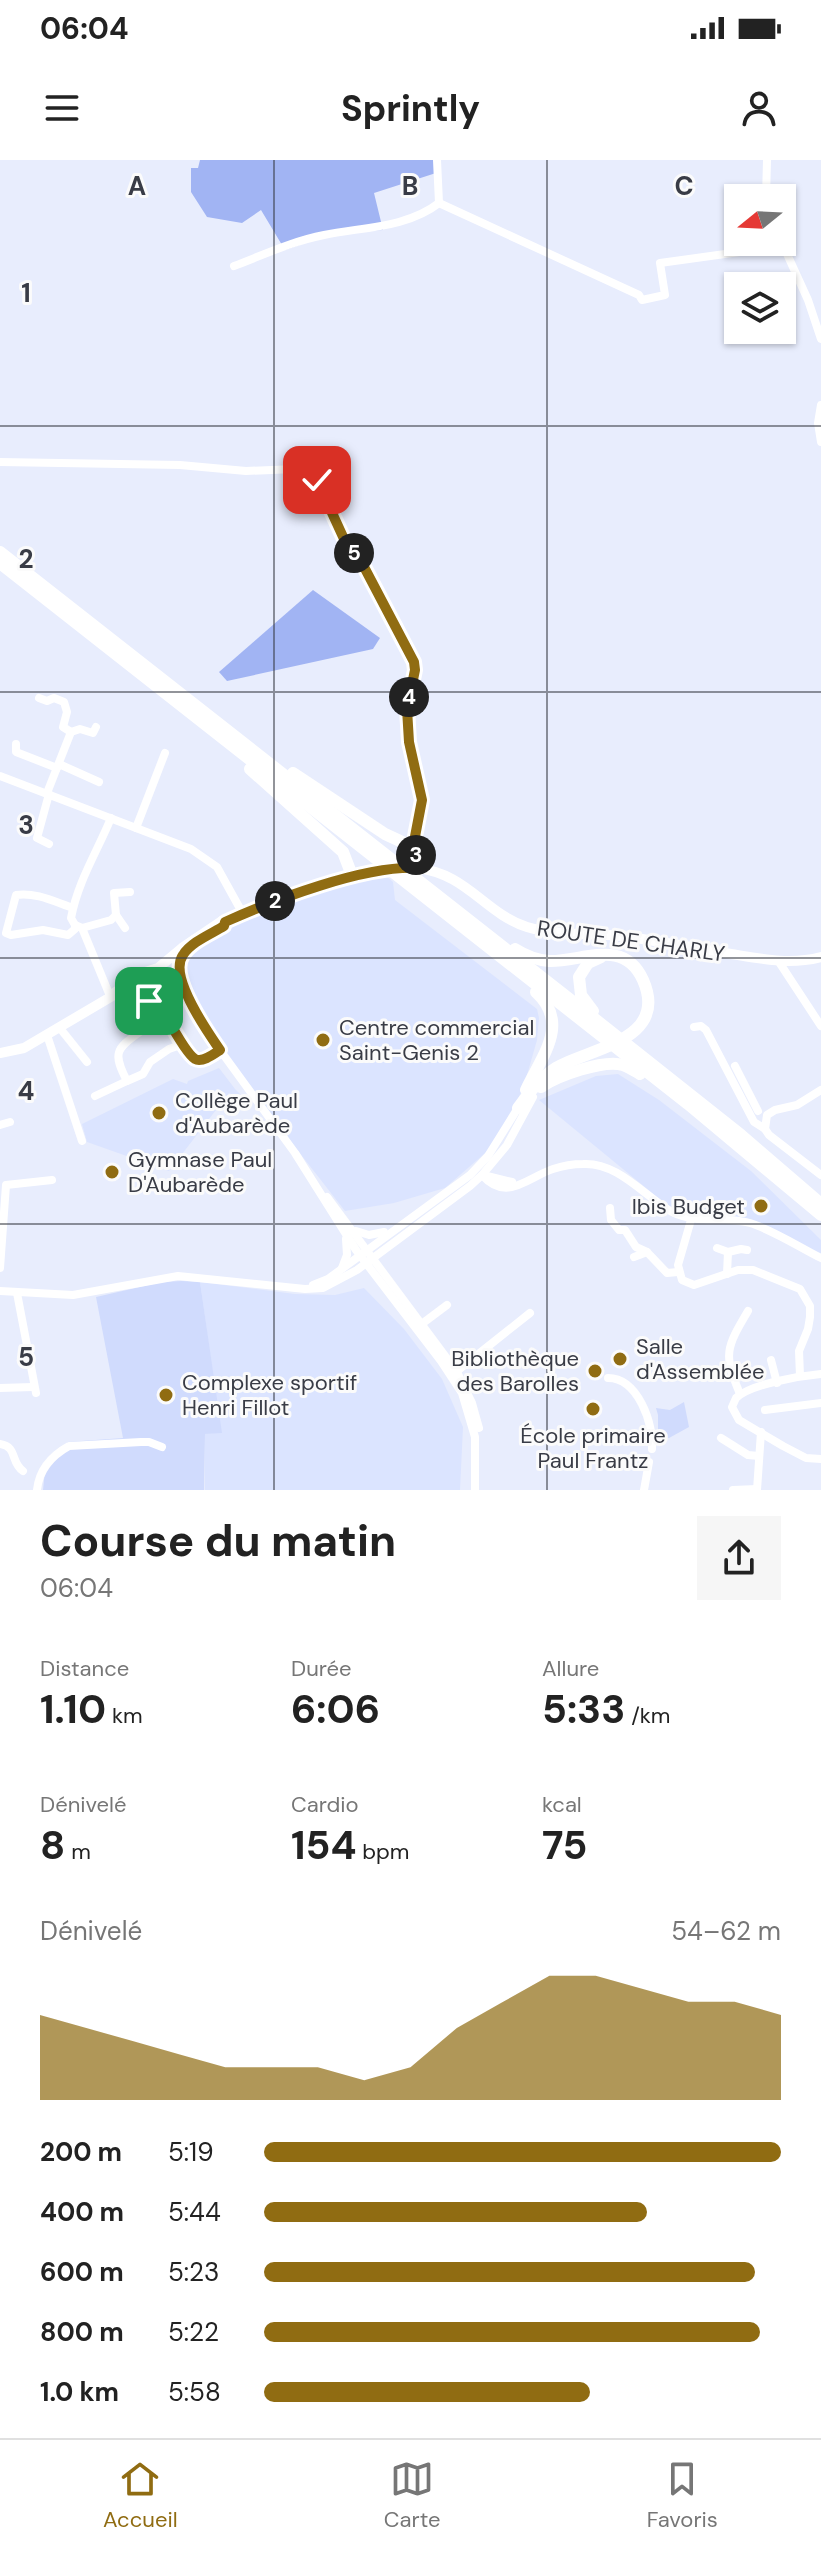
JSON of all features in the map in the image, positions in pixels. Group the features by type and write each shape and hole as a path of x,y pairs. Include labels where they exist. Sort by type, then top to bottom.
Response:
{"highway":[{"path":"0,552 741,1135 821,1204"},
{"path":"0,563 688,1104 821,1215"},
{"path":"215,721 223,721 345,808 385,834 413,847"},
{"path":"220,737 224,745 343,852 353,878"},
{"path":"464,917 472,917 519,951 536,959 555,961 608,953 635,968 645,984 647,1009 636,1030 623,1040 553,1070 518,1108"},
{"path":"487,947 491,955 541,997 552,1020 550,1041 518,1108"},
{"path":"612,956 599,957 588,963 579,977 579,989 586,1003 634,1044 634,1051"},
{"path":"536,1088 559,1077 614,1064 634,1070 679,1103 688,1104"}],"main road":[{"path":"413,847 420,868"},
{"name":"ROUTE DE CHARLY","path":"169,960 222,921 279,900 375,872 420,868 453,878 503,915 525,926 551,932 627,937 779,962 808,961 821,957"},
{"name":"ROUTE DE CHARLY","path":"176,975 185,951 224,926 225,922"},
{"path":"162,962 175,962 176,975 164,981 158,972 162,962"},
{"path":"0,1053 24,1048 142,973 158,972"}],"street":[{"path":"437,160 439,203"},
{"path":"766,184 767,160"},
{"path":"439,203 639,295 642,300 665,295 660,263 724,253"},
{"path":"234,266 322,235 383,227 429,211 439,203"},
{"path":"788,256 808,300 821,339"},
{"path":"821,405 818,423 821,442"},
{"path":"0,462 303,471 317,480 344,539 362,563 414,662 407,709 409,742 422,800 413,847"},
{"path":"39,698 64,702 67,712 63,727 71,732"},
{"path":"71,732 80,729 93,733 96,727"},
{"path":"49,844 37,838 48,794 71,732"},
{"path":"16,744 16,752 99,782"},
{"path":"136,828 165,753"},
{"path":"0,776 206,857 217,867 243,914"},
{"path":"110,996 79,927 71,918 90,859 98,850 111,818"},
{"path":"125,928 116,915 114,893 130,892"},
{"path":"73,908 56,901 16,895 6,933 43,930 68,935 79,927 111,920 116,915"},
{"path":"779,962 821,1026"},
{"path":"176,975 181,992 218,1051 295,1153 352,1238 386,1282 398,1292 419,1326"},
{"path":"127,1081 117,1056 125,1041 140,1032 135,1013 143,1003 159,1003 183,1044 198,1060 218,1051"},
{"path":"694,1027 701,1026 706,1030 758,1113"},
{"path":"59,1027 87,1062"},
{"path":"47,1035 82,1141"},
{"path":"95,1096 143,1074 150,1062 183,1044"},
{"path":"735,1066 769,1135 821,1175"},
{"path":"366,1256 391,1244 482,1175 483,1165 507,1145 536,1088"},
{"path":"758,1113 797,1105 821,1090"},
{"path":"0,1291 73,1295 178,1276 291,1287 320,1283 343,1274 392,1232 492,1158 518,1108"},
{"path":"758,1113 754,1122 765,1129"},
{"path":"0,1125 10,1122"},
{"path":"492,1158 495,1171 503,1181"},
{"path":"482,1175 495,1186 512,1187 569,1165 608,1167 672,1212 691,1220 749,1223 821,1258"},
{"path":"470,1175 503,1181 530,1181"},
{"path":"0,1268 3,1185 52,1180"},
{"path":"446,1193 460,1193"},
{"path":"610,1208 611,1220 619,1230 625,1230 636,1247 647,1252 667,1273 678,1272"},
{"path":"691,1220 678,1272 682,1280 694,1285 738,1270 753,1270 800,1289 810,1306 808,1329 799,1351 800,1376"},
{"path":"347,1230 377,1235 402,1225"},
{"path":"343,1274 348,1251 347,1230"},
{"path":"386,1283 385,1263 391,1244"},
{"path":"717,1248 728,1252 747,1250"},
{"path":"634,1257 647,1252"},
{"path":"727,1274 728,1252"},
{"path":"366,1256 472,1403 478,1424 478,1490"},
{"path":"343,1274 363,1275 386,1283 398,1292"},
{"path":"0,1388 35,1390 17,1293"},
{"path":"419,1326 447,1305"},
{"path":"740,1394 727,1361 727,1353 748,1311"},
{"path":"454,1374 530,1313"},
{"path":"476,1356 483,1361 498,1361"},
{"path":"771,1360 777,1383"},
{"path":"821,1374 800,1376 740,1394 733,1404 734,1414 739,1420 806,1458 821,1459"},
{"path":"608,1378 617,1378 642,1404 651,1424 652,1449"},
{"path":"765,1410 821,1403"},
{"path":"733,1490 757,1490 761,1432"},
{"path":"721,1438 748,1455 759,1456"},
{"path":"37,1490 42,1470 69,1446 149,1442 162,1447"},
{"path":"0,1444 12,1449 16,1464 23,1471"},
{"path":"644,1490 649,1462"}],"shaded area":[{"path":"200,160 434,160 436,173 374,193 383,230 337,232 285,250 261,210 242,223 207,217 191,192 191,168 198,168"},
{"path":"313,590 380,638 373,649 227,681 219,672"},
{"path":"385,875 393,882 395,900 537,1009 537,1040 523,1089 493,1144 484,1154 445,1188 394,1203 345,1211 242,1079 201,1010 184,966 191,952 225,930 298,899"},
{"name":"Collège Paul d'Aubarède","path":"219,1068 247,1101 229,1093 169,1171 87,1142 82,1124 173,1079 187,1084"},
{"path":"618,1074 659,1100 751,1171 821,1240 821,1256 747,1218 674,1211 539,1100 596,1076"},
{"name":"Complexe sportif Henri Fillot","path":"162,1282 200,1282 222,1433 205,1434 204,1490 43,1490 46,1460 68,1442 123,1438 96,1297"},
{"path":"200,1282 295,1294 335,1295 364,1288 404,1329 442,1379 463,1427 460,1490 205,1490 205,1434 221,1432"},
{"path":"684,1402 689,1427 669,1438 658,1436 656,1408 670,1410"}],"place":[{"name":"Centre commercial Saint-Genis 2","path":"323,1040"},
{"name":"Collège Paul d'Aubarède","path":"159,1113"},
{"name":"Gymnase Paul D'Aubarède","path":"112,1172"},
{"name":"Ibis Budget","path":"761,1206"},
{"name":"Salle d'Assemblée","path":"620,1359"},
{"name":"Bibliothèque des Barolles","path":"595,1371"},
{"name":"Complexe sportif Henri Fillot","path":"166,1395"},
{"name":"École primaire Paul Frantz","path":"593,1409"}],"route":[{"path":"149,1001 159,1003 195,1059 213,1054 220,1050 180,979 180,958 185,951 224,926 225,922 279,900 375,872 402,867 418,868 413,847 422,800 409,742 407,709 414,662 362,563 344,539 317,480"}]}
